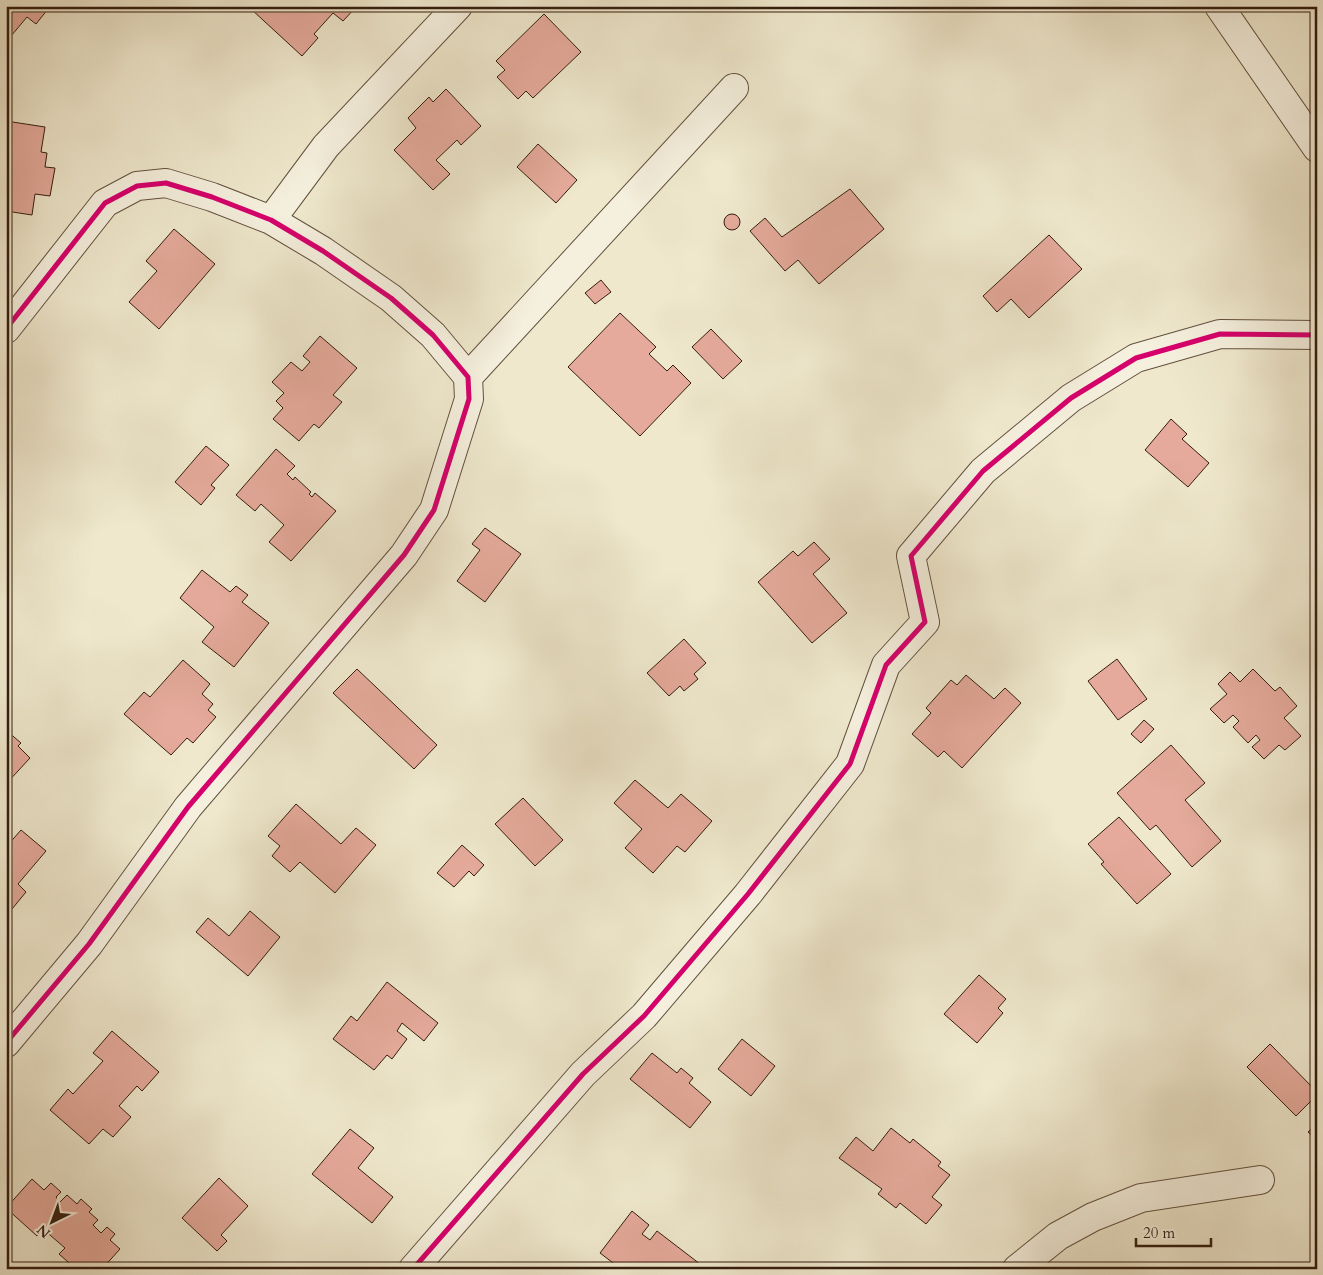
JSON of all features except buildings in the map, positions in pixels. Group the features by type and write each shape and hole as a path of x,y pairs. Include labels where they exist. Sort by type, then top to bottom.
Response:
{"street":[{"path":"271,220 326,146 458,6"},
{"path":"1219,6 1317,148"},
{"path":"468,377 734,88"},
{"path":"6,329 105,202 137,186 166,183 212,197 271,220 323,251 391,298 433,335 468,377 469,399 434,510 404,555 188,807 89,944 6,1043"},
{"path":"413,1269 583,1074 644,1016 748,894 850,764 886,665 925,622 911,556 983,471 1070,398 1136,358 1220,334 1317,335"},
{"path":"1017,1269 1058,1236 1093,1217 1141,1198 1260,1180"}],"cycle path":[{"path":"6,329 105,203 137,186 166,183 212,197 271,220 323,251 391,298 433,335 468,377 469,399 434,510 404,555 188,807 89,944 6,1043"},
{"path":"413,1269 583,1074 644,1016 748,894 850,764 886,665 925,622 911,556 983,471 1071,398 1136,358 1220,334 1317,335"}]}
